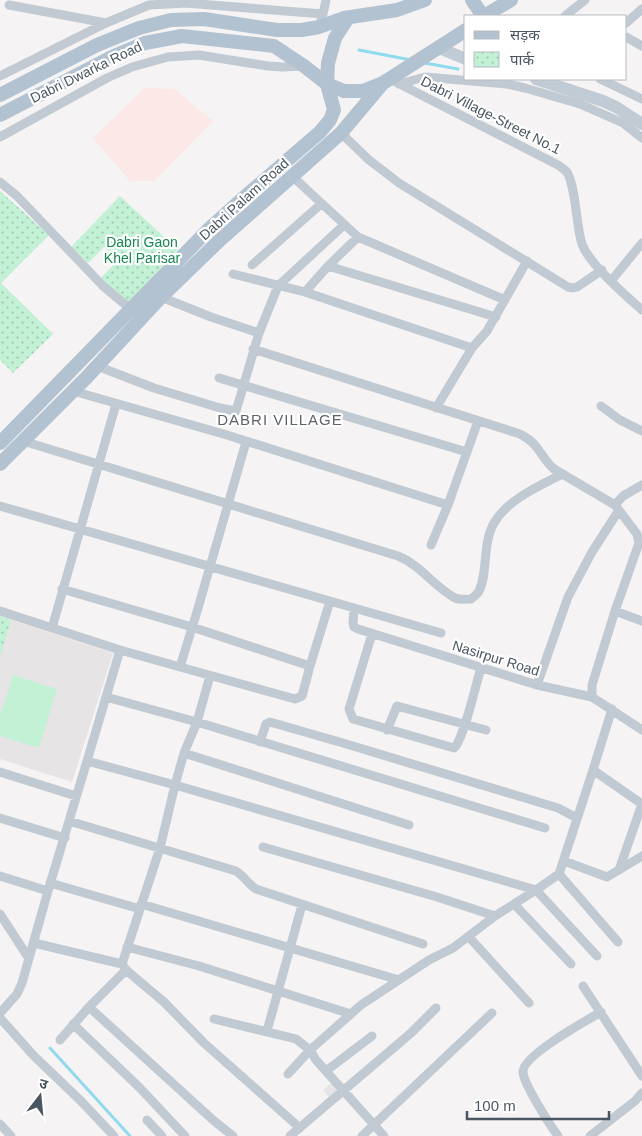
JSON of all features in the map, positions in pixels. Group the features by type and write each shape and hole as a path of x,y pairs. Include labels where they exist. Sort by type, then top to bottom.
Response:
{"main road":[{"name":"Dabri Dwarka Road","path":"0,95 97,45 139,28 171,20 204,19 277,30 302,30 321,21 397,10 425,0"},
{"path":"472,0 483,15"},
{"path":"486,15 511,0"},
{"name":"Dabri Palam Road","path":"0,443 130,309 234,206 320,132 330,120 334,110 327,84 328,63 335,38 348,18"},
{"name":"Dabri Dwarka Road","path":"0,115 145,43 182,36 274,46 327,84 344,91 362,91 392,80"},
{"path":"392,80 462,36"},
{"name":"Dabri Palam Road","path":"0,464 221,239 341,133 392,80"}],"street":[{"path":"0,76 106,23 149,5 183,2 219,3 321,21 326,0"},
{"path":"566,15 585,0"},
{"path":"9,5 106,23"},
{"path":"627,23 642,9"},
{"path":"627,38 642,46"},
{"path":"437,50 464,58"},
{"path":"0,137 115,74 168,57 199,56 268,66 304,66"},
{"path":"392,80 425,77 497,83 525,88 580,104 623,123 642,138"},
{"name":"Dabri Village-Street No.1","path":"392,80 558,165 567,172 572,187 582,243 586,252 611,282 639,307"},
{"path":"539,80 604,101 642,124"},
{"path":"602,80 642,98"},
{"path":"341,133 369,160 399,183 573,288 602,270"},
{"path":"292,176 358,238 505,300"},
{"path":"0,182 17,196 103,286 141,319"},
{"path":"252,265 321,204"},
{"path":"97,366 154,388 234,411 237,409 259,333 278,286 344,225"},
{"path":"305,292 328,266 358,238"},
{"path":"611,282 642,243"},
{"path":"436,408 472,348 496,317 527,261"},
{"path":"328,266 496,317"},
{"path":"233,274 305,292 472,348"},
{"path":"639,307 642,297"},
{"path":"161,298 259,333"},
{"path":"254,349 528,438 536,445 548,464 617,508 638,534 639,544 615,611 592,685 592,696"},
{"path":"219,378 466,452"},
{"path":"73,391 246,442 448,506"},
{"path":"52,628 116,404"},
{"path":"601,406 620,420 642,431"},
{"path":"431,545 448,506 478,421"},
{"path":"23,441 324,532 407,560 457,599 471,599 479,592 486,546 494,524 504,511 523,495 562,474"},
{"path":"180,667 246,442"},
{"path":"537,685 568,598 592,552 623,496 642,485"},
{"path":"0,506 441,633"},
{"path":"62,589 310,666"},
{"path":"0,612 120,650 296,699 302,696 330,601"},
{"name":"Nasirpur Road","path":"354,609 354,627 537,685 592,696 642,730"},
{"path":"615,611 642,621"},
{"path":"372,634 349,709 352,718 387,730 454,748 465,724 481,668"},
{"path":"0,1012 17,994 22,983 28,957 34,943 120,650"},
{"path":"60,1040 124,967 127,947 160,848 184,753 197,722 210,676"},
{"path":"106,697 197,722 544,828"},
{"path":"387,730 397,706 486,730"},
{"path":"288,1074 310,1050 361,1005 429,960 453,948 495,916 559,874 612,709"},
{"path":"260,742 266,724 270,722 558,808 577,818"},
{"path":"184,753 409,825"},
{"path":"87,762 175,785 536,890 597,956"},
{"path":"593,770 642,804 619,870"},
{"path":"0,772 76,796"},
{"path":"0,818 65,838"},
{"path":"69,821 236,871 242,875 249,885 256,889 423,944"},
{"path":"263,847 437,897 495,916"},
{"path":"564,861 604,876 611,876 642,856"},
{"path":"559,874 618,942"},
{"path":"0,876 141,906 399,980"},
{"path":"514,904 571,964"},
{"path":"267,1032 302,905"},
{"path":"0,914 28,957"},
{"path":"469,937 529,1004"},
{"path":"34,943 124,967 164,1002 204,1043 300,1128"},
{"path":"127,947 199,966 351,1014"},
{"path":"583,986 642,1076"},
{"path":"89,1007 233,1136"},
{"path":"290,1136 345,1091 411,1033 436,1008"},
{"path":"558,1136 525,1080 522,1069 525,1063 548,1044 601,1012"},
{"path":"362,1136 492,1013"},
{"path":"0,1018 34,1056 114,1136"},
{"path":"214,1019 296,1040 310,1050 326,1071 384,1136"},
{"path":"74,1024 140,1088 185,1136"},
{"path":"326,1071 372,1036"},
{"path":"590,1136 635,1101 642,1093"},
{"path":"147,1120 162,1136"},
{"path":"0,1124 11,1136"}],"shaded area":[{"path":"145,88 174,89 213,121 154,181 130,181 93,138"},
{"path":"0,616 113,653 72,782 0,759"},
{"path":"331,1083 340,1092 331,1100 323,1090"}],"green space":[{"path":"0,191 49,235 1,283 53,334 13,373 0,360"},
{"name":"Dabri Gaon Khel Parisar","path":"120,196 178,250 127,303 101,278 118,260 104,247 88,263 71,247"},
{"path":"0,616 11,620 0,657"},
{"path":"13,675 57,689 39,748 0,736 0,716"}],"waterway":[{"path":"359,50 411,60"},
{"path":"425,63 458,69"},
{"path":"50,1048 130,1136"}],"district":[{"name":"DABRI VILLAGE","path":"280,419"}]}
